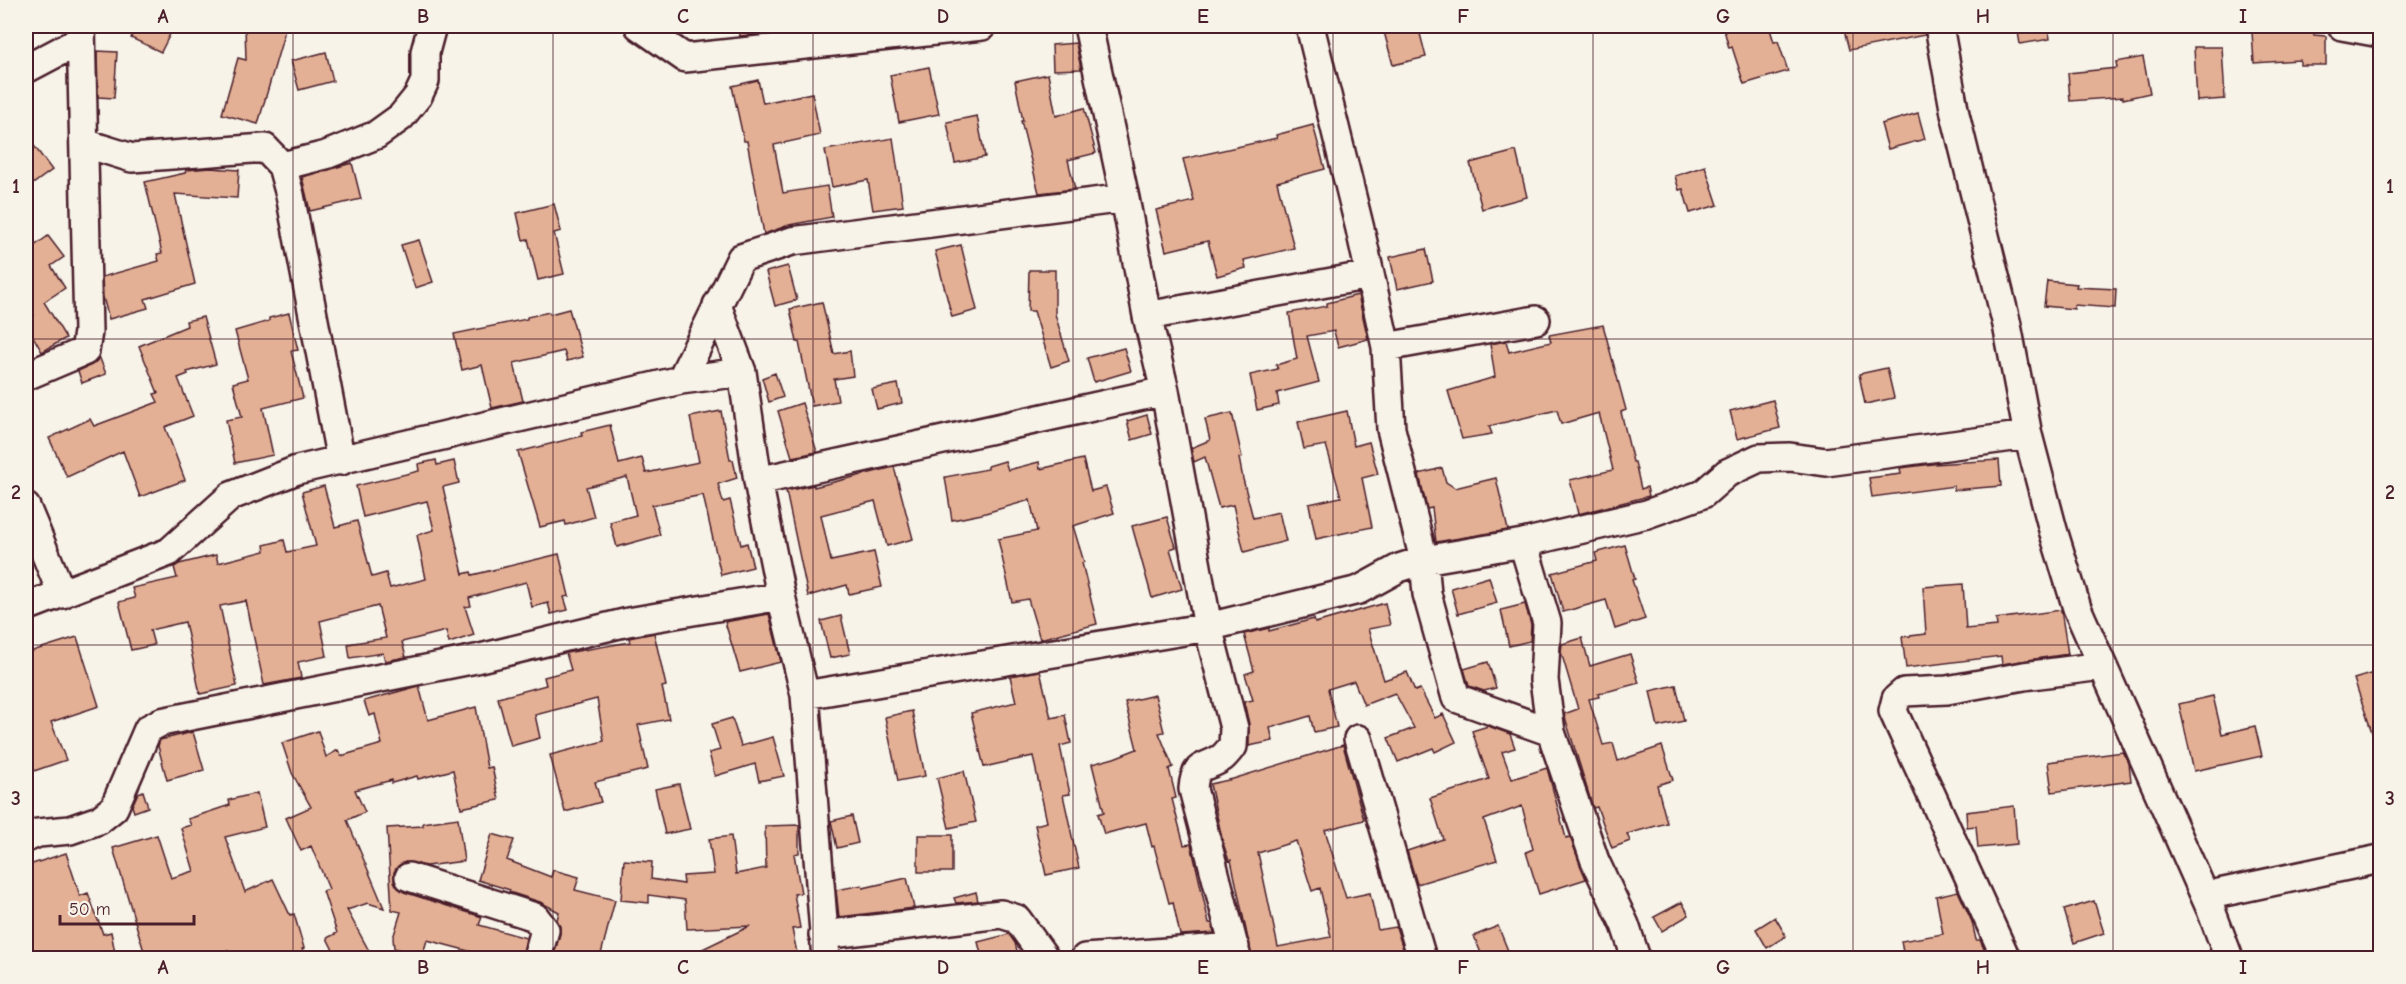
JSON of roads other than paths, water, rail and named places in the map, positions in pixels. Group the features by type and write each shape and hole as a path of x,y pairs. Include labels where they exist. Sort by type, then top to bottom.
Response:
{"street":[{"path":"282,166 326,154 376,135 400,117 418,96 425,81 425,52 432,26"},
{"path":"639,26 685,58 982,26"},
{"path":"1085,958 1236,953 1193,789 1194,775 1203,765 1222,758 1233,746 1234,728 1208,627 1165,391 1147,316 1125,198 1088,26"},
{"path":"1310,26 1386,347 1391,429 1424,560 1427,594 1456,698 1551,732"},
{"path":"1939,26 1955,114 2007,325 2028,435 2053,530 2077,608 2205,896 2229,958"},
{"path":"2342,26 2380,33"},
{"path":"26,69 81,33"},
{"path":"26,376 85,351 88,332 81,33"},
{"path":"84,143 132,158 265,148 282,166 290,195 341,461"},
{"path":"681,380 741,258 792,242 1125,198"},
{"path":"1147,316 1370,275"},
{"path":"717,305 742,372 758,481 781,596 805,695 825,947 1001,914 1017,919 1045,958"},
{"path":"1386,347 1536,320"},
{"path":"26,607 169,552 231,496 297,470 681,380 742,372"},
{"path":"758,481 1165,391"},
{"path":"805,695 1208,627 1359,590 1399,568 1424,560 1523,543 1647,514 1703,494 1727,473 1760,458 1790,457 1826,462 2028,435"},
{"path":"26,507 62,594"},
{"path":"1523,543 1547,623 1544,680 1551,732 1594,861 1625,925 1636,958"},
{"path":"26,838 39,833 70,830 99,820 114,808 148,729 161,722 476,659 628,622 781,596"},
{"path":"2006,958 1893,711 1896,699 1904,692 1947,690 2024,676 2102,666"},
{"path":"1358,740 1422,958"},
{"path":"2205,896 2380,859"},
{"path":"409,877 535,917 545,930 537,958"}]}
